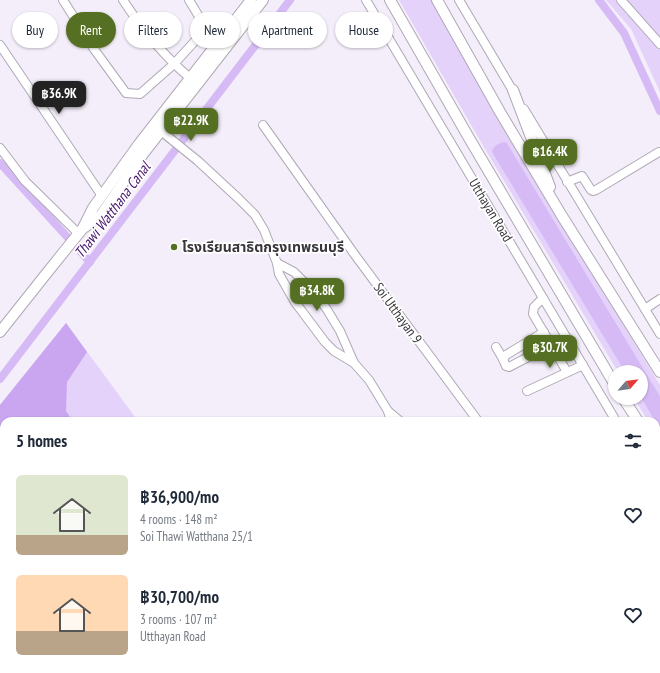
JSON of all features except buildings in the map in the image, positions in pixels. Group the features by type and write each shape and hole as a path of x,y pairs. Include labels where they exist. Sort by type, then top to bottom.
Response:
{"main road":[{"path":"0,332 76,237 93,208 139,144 251,0"},
{"path":"76,237 101,215 161,131 263,0"},
{"name":"Utthayan Road","path":"390,0 469,138 608,372"},
{"path":"437,0 500,112 562,216 660,372"},
{"path":"513,90 562,216"},
{"path":"626,405 630,417"},
{"path":"628,405 635,417"}],"street":[{"path":"63,0 94,49 126,93 140,94 174,64 204,31 201,20 189,0"},
{"path":"123,0 151,39 174,64 190,78"},
{"name":"Utthayan Road","path":"366,0 614,417"},
{"path":"459,0 567,182 660,334"},
{"path":"621,0 660,44"},
{"path":"0,45 102,196"},
{"name":"Soi Utthayan 9","path":"263,125 355,255 475,417"},
{"path":"161,131 205,167 254,215 264,230 277,264 279,274 295,302 312,326 334,351 354,363 369,380 388,411 390,417"},
{"path":"0,148 25,181 76,237"},
{"path":"567,182 582,176 593,191 659,152"},
{"path":"277,264 294,272 311,289 326,308 340,331 354,363"},
{"path":"543,298 534,307 533,314 567,372"},
{"path":"645,309 660,299"},
{"path":"503,359 506,355 544,332"},
{"path":"496,347 506,366 509,367 551,345"},
{"path":"527,391 583,365"},
{"path":"388,411 395,417"}],"shaded area":[{"path":"399,0 431,0 508,135 648,365 641,365 507,143 499,143 494,147 493,152 621,365 614,365 485,149"},
{"path":"606,0 660,0 660,92 631,29"},
{"path":"500,143 507,143 641,365 621,365 492,152 493,148"},
{"path":"66,323 135,417 0,417 0,405"},
{"path":"66,323 87,352 67,382 66,411 70,417 0,417 0,405"},
{"path":"648,365 660,385 660,396 648,376"},
{"path":"648,376 660,396 660,417 653,417 645,405 648,405"},
{"path":"638,405 645,405 653,417 646,417"}],"waterway":[{"name":"Thawi Watthana Canal","path":"0,379 290,0"},
{"path":"599,0 624,33 660,111"},
{"path":"0,163 90,262"}],"place":[{"name":"โรงเรียนสาธิตกรุงเทพธนบุรี","path":"174,247"}]}
